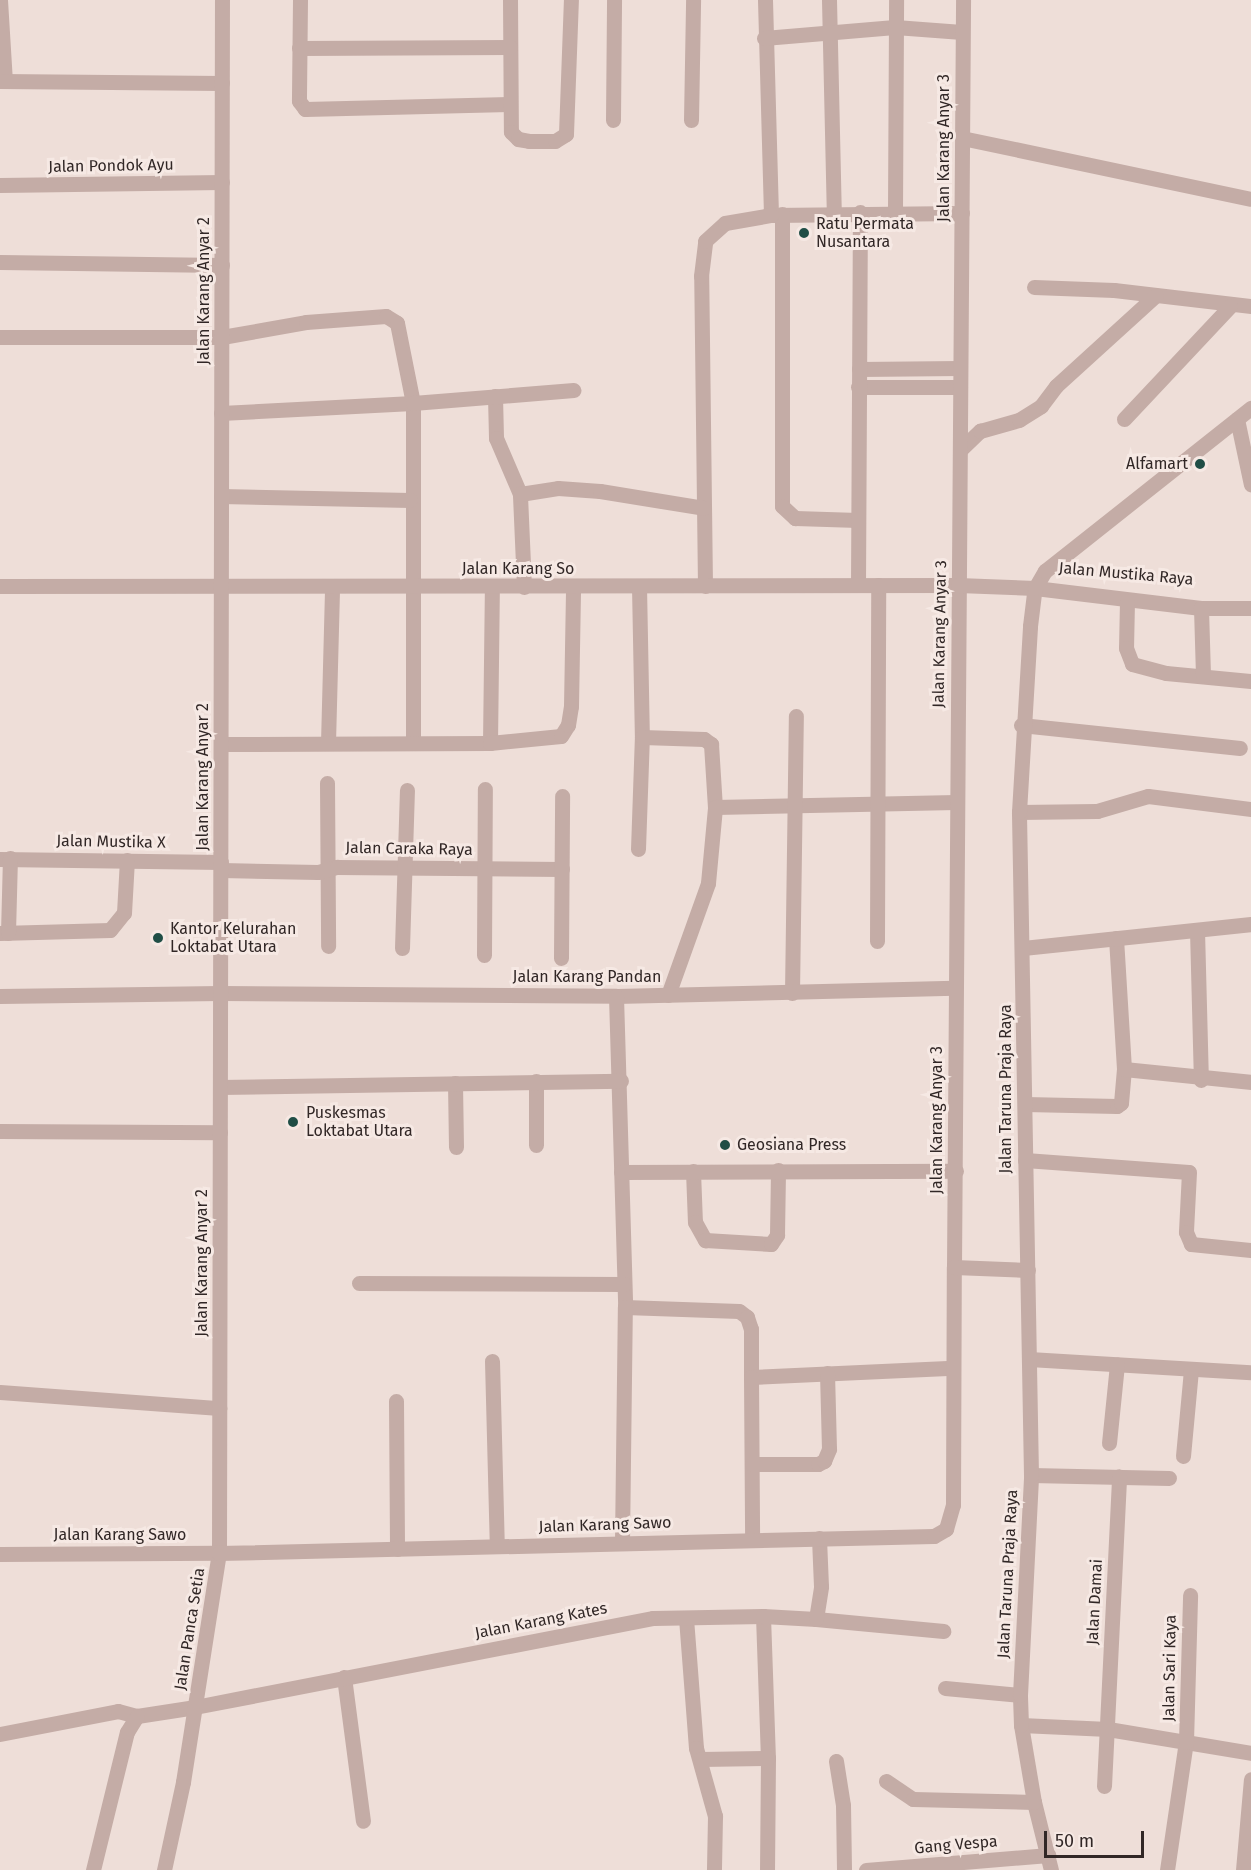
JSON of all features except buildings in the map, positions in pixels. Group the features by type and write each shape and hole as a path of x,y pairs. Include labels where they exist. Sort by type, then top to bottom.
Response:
{"street":[{"path":"0,0 2,81 222,82"},
{"name":"Jalan Karang Anyar 2","path":"219,1553 222,0"},
{"path":"300,0 299,101 305,109 509,104"},
{"path":"510,0 511,132 518,139 555,141 566,134 571,0"},
{"path":"614,0 614,120"},
{"path":"691,120 693,0"},
{"path":"765,0 764,38 776,214 782,506 795,518 858,520"},
{"path":"830,0 834,213"},
{"path":"895,211 896,0"},
{"name":"Jalan Karang Anyar 3","path":"954,1268 956,1170 954,988 963,0"},
{"path":"764,38 895,27 962,32"},
{"path":"299,48 510,47"},
{"path":"962,138 1251,199"},
{"name":"Jalan Pondok Ayu","path":"0,185 222,182"},
{"path":"705,586 700,276 705,241 725,223 776,214 895,211 962,213"},
{"path":"858,585 860,212"},
{"path":"0,262 222,265"},
{"path":"1034,287 1156,295 1230,306 1251,306"},
{"path":"960,450 980,431 1019,420 1041,406 1056,386 1156,295"},
{"path":"1124,419 1230,306"},
{"path":"0,338 222,337 306,322 386,316 397,323 413,404 410,500 415,587 413,743"},
{"path":"859,369 960,368"},
{"path":"858,387 960,387"},
{"path":"221,413 413,404 573,390"},
{"path":"495,396 496,438 520,494 524,587"},
{"path":"1035,588 1045,571 1251,408"},
{"path":"1237,419 1251,486"},
{"path":"520,494 558,488 600,491 704,508"},
{"path":"221,495 410,500"},
{"path":"877,941 875,804 878,585"},
{"name":"Jalan Karang So","path":"0,586 221,588 958,585 1035,588"},
{"name":"Jalan Mustika Raya","path":"1035,588 1049,585 1199,598 1251,598"},
{"path":"221,744 490,742 561,736 568,724 573,586"},
{"path":"638,849 642,737 639,586"},
{"path":"328,743 332,587"},
{"path":"490,742 492,587"},
{"name":"Jalan Mustika Raya","path":"1035,588 1127,601 1201,608 1251,608"},
{"name":"Jalan Taruna Praja Raya","path":"1035,588 1022,725 1019,812 1031,1475 1020,1695 1021,1725 1034,1802 1049,1863"},
{"path":"1127,601 1126,648 1132,664 1147,670 1251,681"},
{"path":"1201,608 1203,675"},
{"path":"792,993 797,805 796,716"},
{"path":"1022,725 1240,748"},
{"path":"642,737 704,739 711,744 715,807 708,883 668,995"},
{"path":"327,783 324,871 328,946"},
{"path":"484,955 485,789"},
{"path":"402,948 402,871 407,790"},
{"path":"561,958 562,796"},
{"path":"1019,812 1097,811 1148,796 1251,809"},
{"path":"715,807 956,802"},
{"path":"5,858 4,933 110,930 124,913 127,860"},
{"name":"Jalan Mustika X","path":"5,858 127,860 221,866"},
{"path":"221,866 324,871"},
{"name":"Jalan Caraka Raya","path":"324,871 562,869"},
{"path":"1023,948 1251,924"},
{"path":"1197,930 1201,1080"},
{"path":"1024,1104 1117,1106 1121,1103 1124,1069 1116,938"},
{"name":"Jalan Karang Pandan","path":"0,996 220,993 616,996 954,988"},
{"path":"616,996 621,1081 625,1307 622,1542"},
{"path":"1124,1069 1201,1080 1251,1082"},
{"path":"536,1081 536,1145"},
{"path":"220,1087 621,1081"},
{"path":"455,1083 456,1147"},
{"path":"0,1131 220,1132"},
{"path":"1025,1160 1189,1172 1186,1232 1191,1244 1251,1250"},
{"path":"693,1171 695,1222 705,1240 771,1244 777,1235 778,1170"},
{"path":"621,1172 956,1170"},
{"path":"954,1268 1028,1270"},
{"name":"Jalan Karang Sawo","path":"0,1554 219,1553 752,1539 921,1538 946,1529 953,1505 954,1268"},
{"path":"359,1283 624,1284"},
{"path":"625,1307 738,1311 747,1317 751,1329 752,1539"},
{"path":"1029,1359 1251,1372"},
{"path":"492,1360 497,1546"},
{"path":"1109,1443 1116,1364"},
{"path":"751,1377 953,1368"},
{"path":"1183,1456 1191,1369"},
{"path":"752,1464 818,1464 824,1461 830,1449 827,1373"},
{"path":"0,1392 219,1407"},
{"path":"396,1401 397,1549"},
{"path":"1031,1475 1169,1478"},
{"name":"Jalan Damai","path":"1104,1786 1119,1476"},
{"path":"816,1619 820,1586 819,1538"},
{"name":"Jalan Panca Setia","path":"0,1734 118,1711 137,1716 195,1707 219,1553"},
{"name":"Jalan Sari Kaya","path":"1167,1870 1186,1742 1190,1595"},
{"path":"763,1616 768,1758 767,1870"},
{"name":"Jalan Karang Kates","path":"195,1707 653,1618 763,1616 943,1631"},
{"path":"686,1617 696,1748 701,1759 715,1816 714,1870"},
{"path":"344,1677 363,1821"},
{"path":"945,1688 1020,1695"},
{"path":"164,1870 195,1707"},
{"path":"93,1870 127,1732 137,1716"},
{"path":"1021,1725 1108,1729 1251,1753"},
{"path":"701,1759 768,1758"},
{"path":"836,1761 843,1805 844,1870"},
{"path":"1243,1870 1251,1779"},
{"path":"886,1781 914,1799 1034,1802"},
{"name":"Gang Vespa","path":"866,1870 1049,1863"}],"place":[{"name":"Ratu Permata Nusantara","path":"804,233"},
{"name":"Alfamart","path":"1200,464"},
{"name":"Kantor Kelurahan Loktabat Utara","path":"158,938"},
{"name":"Puskesmas Loktabat Utara","path":"293,1122"},
{"name":"Geosiana Press","path":"725,1145"}]}
